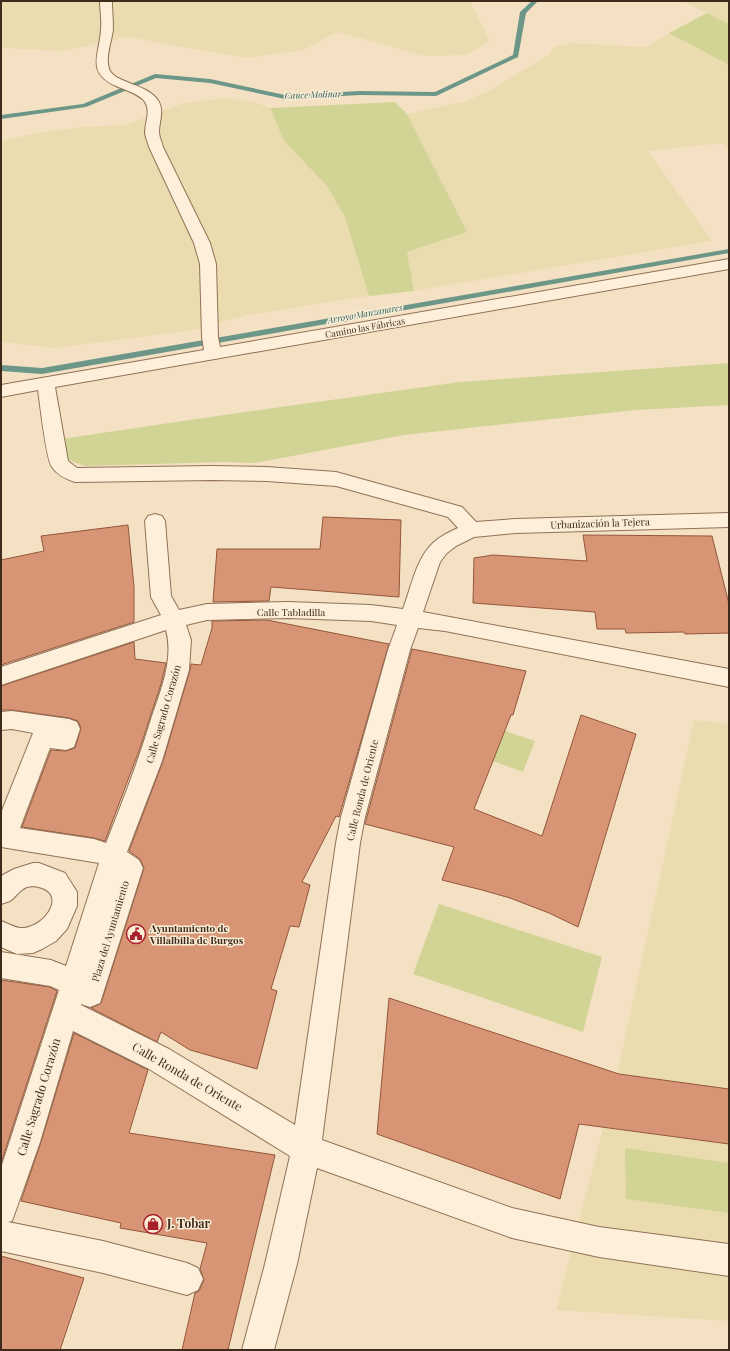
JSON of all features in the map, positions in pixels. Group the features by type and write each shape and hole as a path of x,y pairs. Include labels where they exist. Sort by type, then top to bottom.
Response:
{"street":[{"path":"106,1 107,29 102,64 106,74 150,99 155,109 152,134 156,147 202,243 208,264 212,347"},
{"name":"Camino las Fábricas","path":"1,391 46,384 212,347 729,264"},
{"path":"46,384 59,464 68,472 75,475 259,474 336,479 456,512 471,530"},
{"name":"Urbanización la Tejera","path":"471,530 522,526 729,520"},
{"name":"Calle Sagrado Corazón","path":"113,857 150,761 178,670 180,640 174,619 161,597 155,521"},
{"name":"Calle Ronda de Oriente","path":"258,1350 280,1264 306,1149 348,843 353,817 399,650 431,560 440,548 449,541 471,530"},
{"name":"Calle Tabladilla","path":"1,676 174,619 207,612 288,610 371,614 445,623 729,678"},
{"name":"Plaza del Ayuntamiento","path":"1,721 12,720 69,729 66,740 42,738 4,838 94,850 113,857 130,868 90,994 74,983 51,973 1,965"},
{"name":"Plaza del Ayuntamiento","path":"74,983 113,857"},
{"path":"1,892 12,882 23,876 47,876 56,881 63,889 65,900 64,911 58,922 39,938 28,941 17,941 6,937 1,933"},
{"name":"Plaza del Ayuntamiento","path":"64,911 95,916"},
{"name":"Calle Sagrado Corazón","path":"1,1210 25,1142 74,983"},
{"name":"Calle Ronda de Oriente","path":"65,1012 159,1058 306,1149"},
{"path":"306,1149 512,1223 599,1242 729,1260"},
{"path":"1,1236 102,1257 187,1279"}],"shaded area":[{"path":"1,1 470,1 490,41 466,55 426,56 337,32 303,50 246,58 127,37 63,51 1,48"},
{"path":"683,1 729,1 729,24"},
{"path":"669,33 729,65 729,150 723,143 648,151 712,241 414,291 407,252 466,232 407,114 466,101 489,91 547,56 554,47 572,43 646,47"},
{"path":"226,98 254,102 270,108 284,141 327,186 346,217 369,296 247,315 194,330 56,348 1,342 1,141 37,133 82,127 125,125 184,103"},
{"path":"694,720 729,724 729,1321 556,1310 617,1074"}],"green space":[{"path":"707,13 729,24 729,65 669,33"},
{"path":"395,102 407,114 467,232 407,252 414,291 369,296 345,217 327,186 284,141 270,108"},
{"path":"729,363 729,405 636,410 404,435 255,463 223,462 85,466 69,460 61,439 460,382"},
{"path":"505,731 535,741 523,772 493,761"},
{"path":"439,904 602,957 583,1032 413,974"},
{"path":"625,1148 729,1163 729,1213 626,1199"}],"building":[{"path":"323,517 401,520 399,597 271,587 269,601 213,602 217,549 320,549"},
{"path":"128,525 134,587 134,622 1,665 1,560 44,551 41,536"},
{"path":"583,535 712,536 729,604 729,633 626,633 625,629 597,629 595,612 473,603 474,558 493,555 587,561"},
{"path":"267,620 389,644 339,817 336,816 302,882 310,885 299,927 290,926 271,989 277,991 257,1069 190,1050 161,1032 157,1042 91,1008 101,1003 144,868 140,859 129,851 163,761 191,664 201,665 212,628 212,621"},
{"path":"134,642 135,659 166,663 161,684 140,748 105,841 22,827 51,750 66,751 75,748 81,728 78,721 69,718 12,710 1,710 1,686"},
{"path":"412,649 526,671 513,715 511,715 474,809 542,836 581,715 636,734 578,927 549,913 510,898 442,880 454,847 365,824"},
{"path":"1,980 50,987 57,991 1,1163"},
{"path":"389,998 619,1074 729,1089 729,1144 579,1124 560,1199 377,1134"},
{"path":"74,1033 148,1070 129,1133 275,1155 228,1350 182,1350 195,1293 199,1291 204,1280 200,1269 207,1243 120,1228 121,1223 21,1201 41,1142"},
{"path":"1,1256 84,1278 60,1350 1,1350"}],"waterway":[{"name":"Cauce Molinar","path":"1,117 84,106 155,76 210,81 285,97 360,93 436,94 516,56 523,12 535,1"},
{"name":"Arroyo Manzanares","path":"1,368 42,371 729,251"}],"place":[{"name":"Ayuntamiento de Villalbilla de Burgos","path":"136,934"},
{"name":"J. Tobar","path":"153,1224"}]}
